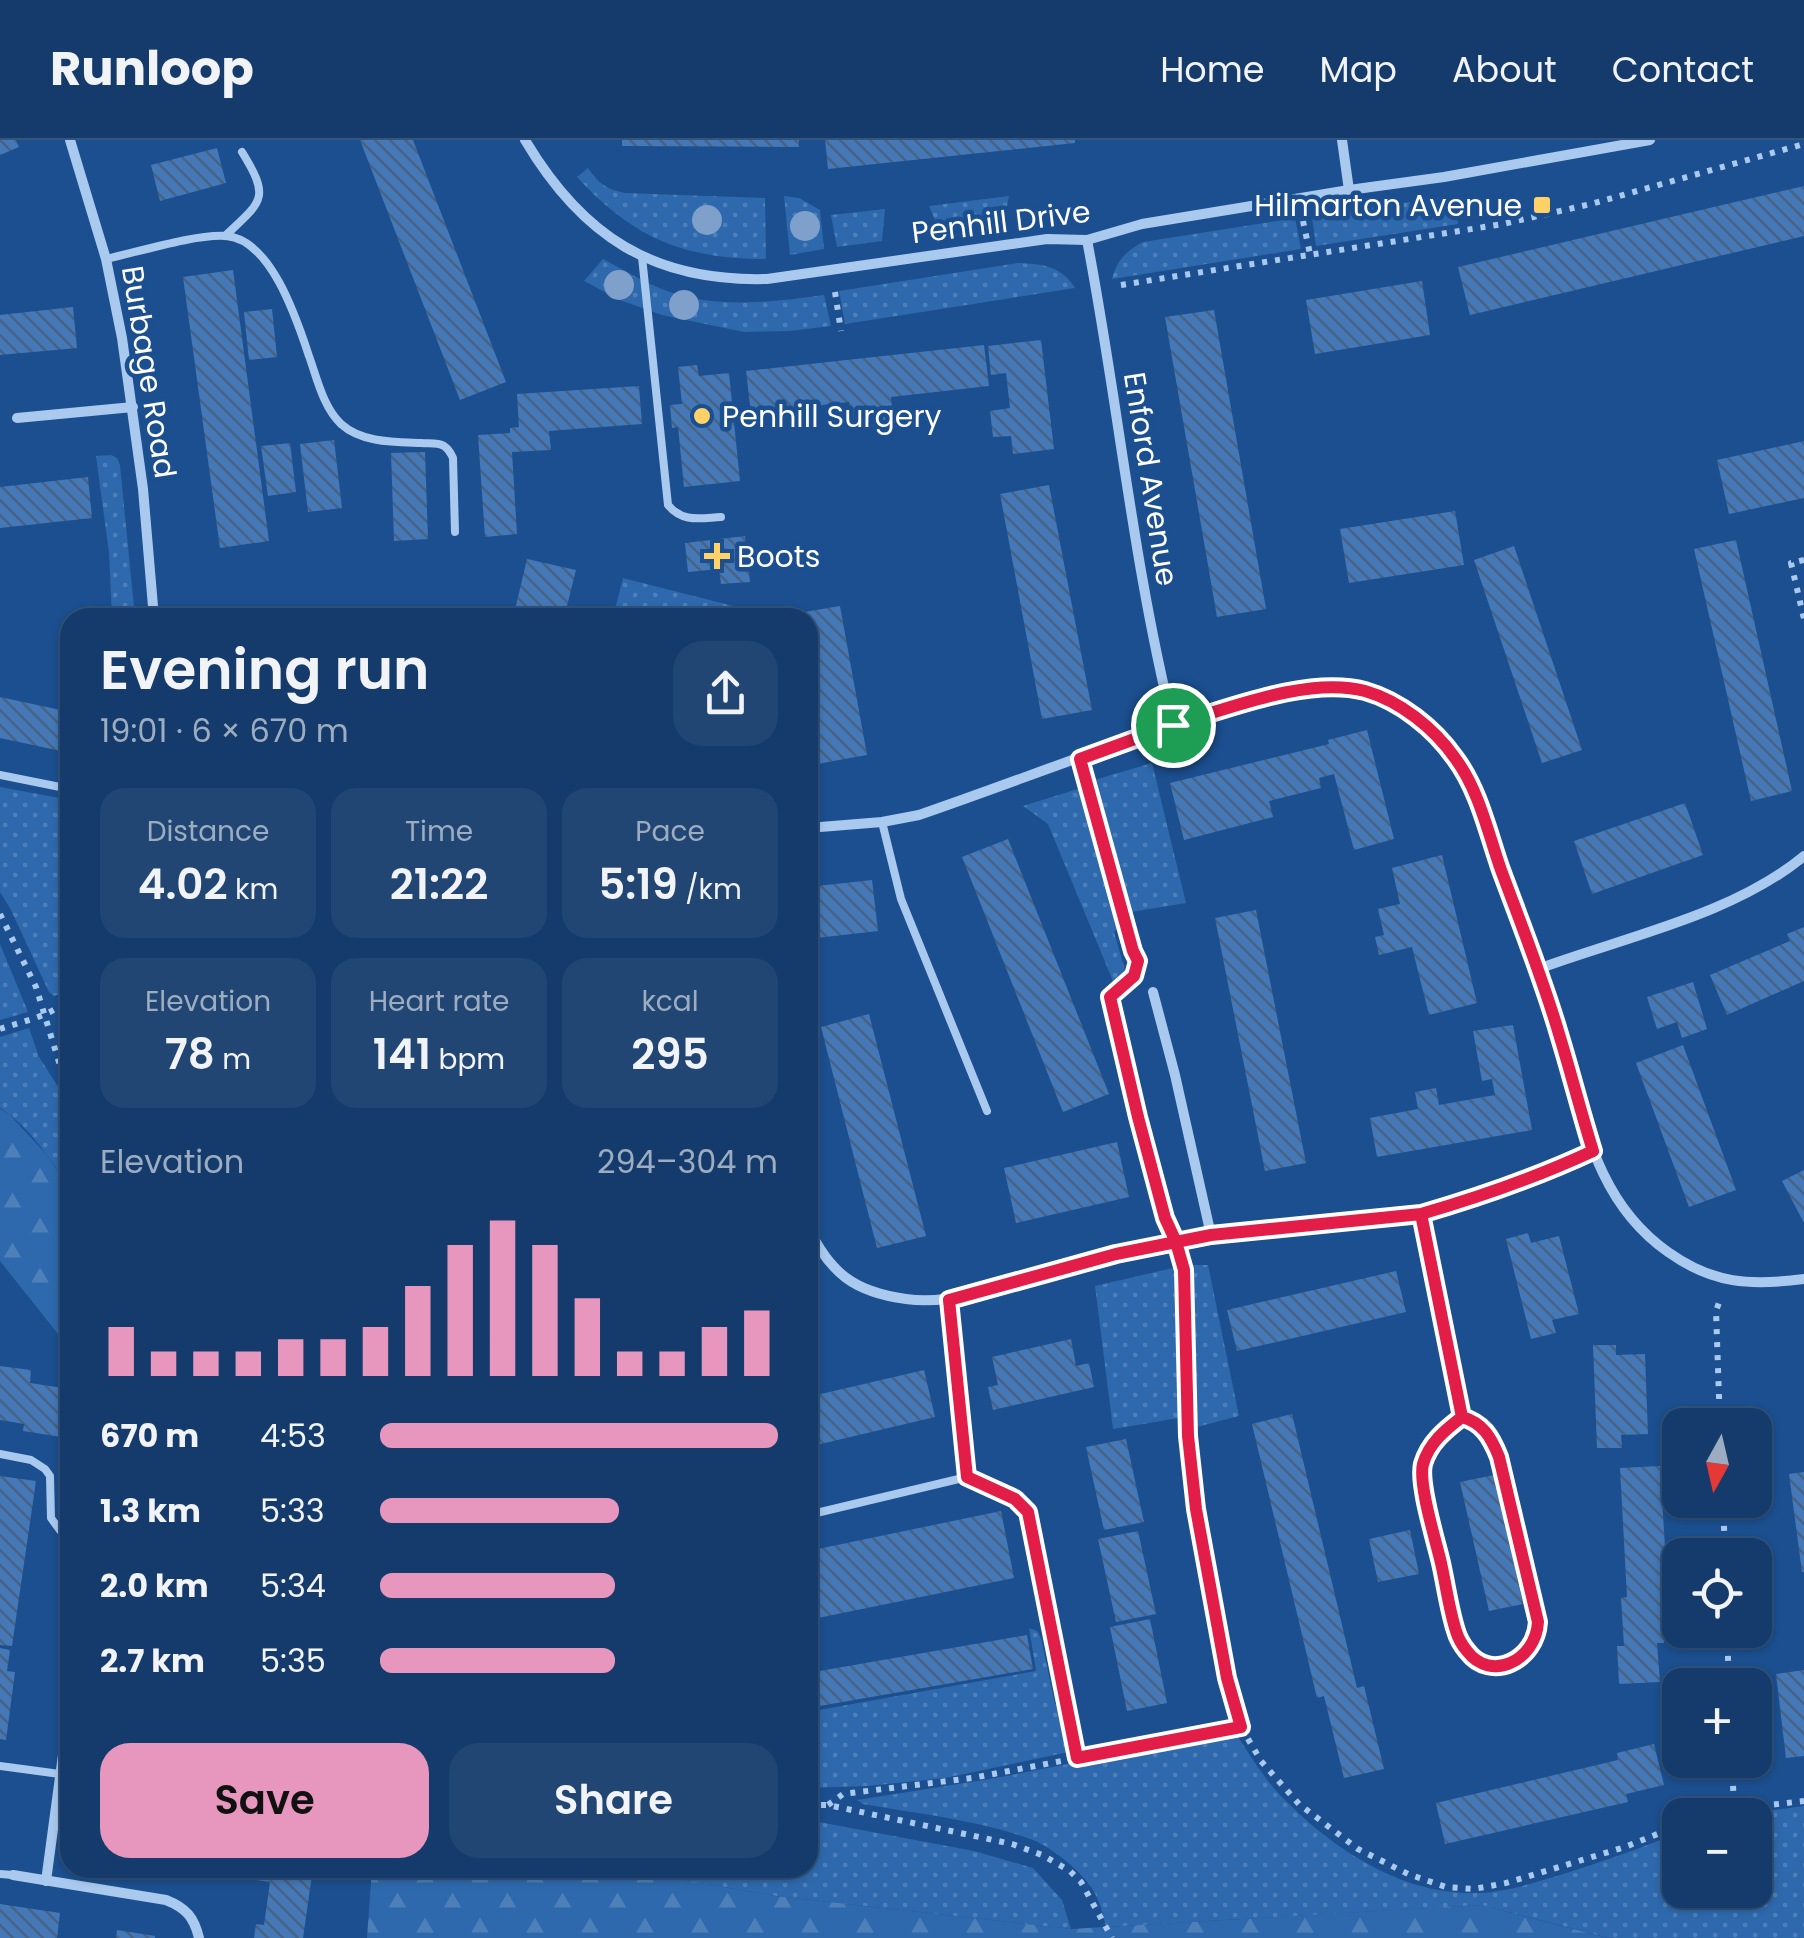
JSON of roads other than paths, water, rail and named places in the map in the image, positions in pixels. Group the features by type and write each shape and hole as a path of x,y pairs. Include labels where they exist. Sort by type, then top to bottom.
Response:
{"street":[{"name":"Burbage Road","path":"70,140 106,259 133,408 153,608"},
{"name":"Penhill Drive","path":"525,140 545,174 592,225 642,256 676,270 742,280 1047,239 1087,240 1142,224 1650,140"},
{"path":"1342,140 1350,190"},
{"name":"Enford Avenue","path":"1087,240 1134,538 1173,725"},
{"path":"18,418 133,408"},
{"path":"818,827 919,815 1173,725 1294,690 1337,686 1366,691 1392,702 1418,719 1456,758 1472,788 1538,969 1593,1151 1612,1193 1654,1242 1706,1274 1756,1284 1804,1279"},
{"path":"1538,969 1724,904 1762,887 1804,856"},
{"path":"1152,992 1211,1235"},
{"path":"818,1246 834,1270 876,1293 908,1300 949,1300 1116,1254 1211,1235 1421,1214 1548,1172 1593,1151"},
{"path":"1421,1214 1462,1417"},
{"path":"1462,1417 1474,1420 1494,1443 1538,1622 1528,1652 1509,1663 1480,1662 1467,1652 1456,1634 1424,1487 1422,1467 1431,1448 1443,1431 1462,1417"},
{"path":"46,1881 60,1774"},
{"path":"13,1876 166,1900 183,1907 195,1920 200,1938"}],"lane":[{"path":"225,236 256,206 259,194 258,181 242,152"},
{"path":"106,259 199,238 225,236 247,242 276,277 288,299 320,388 340,423 376,440 436,444 450,452 456,532"},
{"path":"642,256 668,505 684,518 722,517"},
{"path":"0,775 60,787"},
{"path":"882,822 901,899 987,1112"},
{"path":"949,1300 967,1477"},
{"path":"0,1454 30,1460 45,1469 50,1476 50,1518 60,1531"},
{"path":"818,1512 967,1477 1015,1499 1028,1512 1065,1691"},
{"path":"0,1766 60,1774"},
{"path":"0,1874 13,1876"}],"place":[{"name":"Hilmarton Avenue","path":"1542,205"},
{"name":"Penhill Surgery","path":"702,416"},
{"name":"Boots","path":"717,556"}]}
